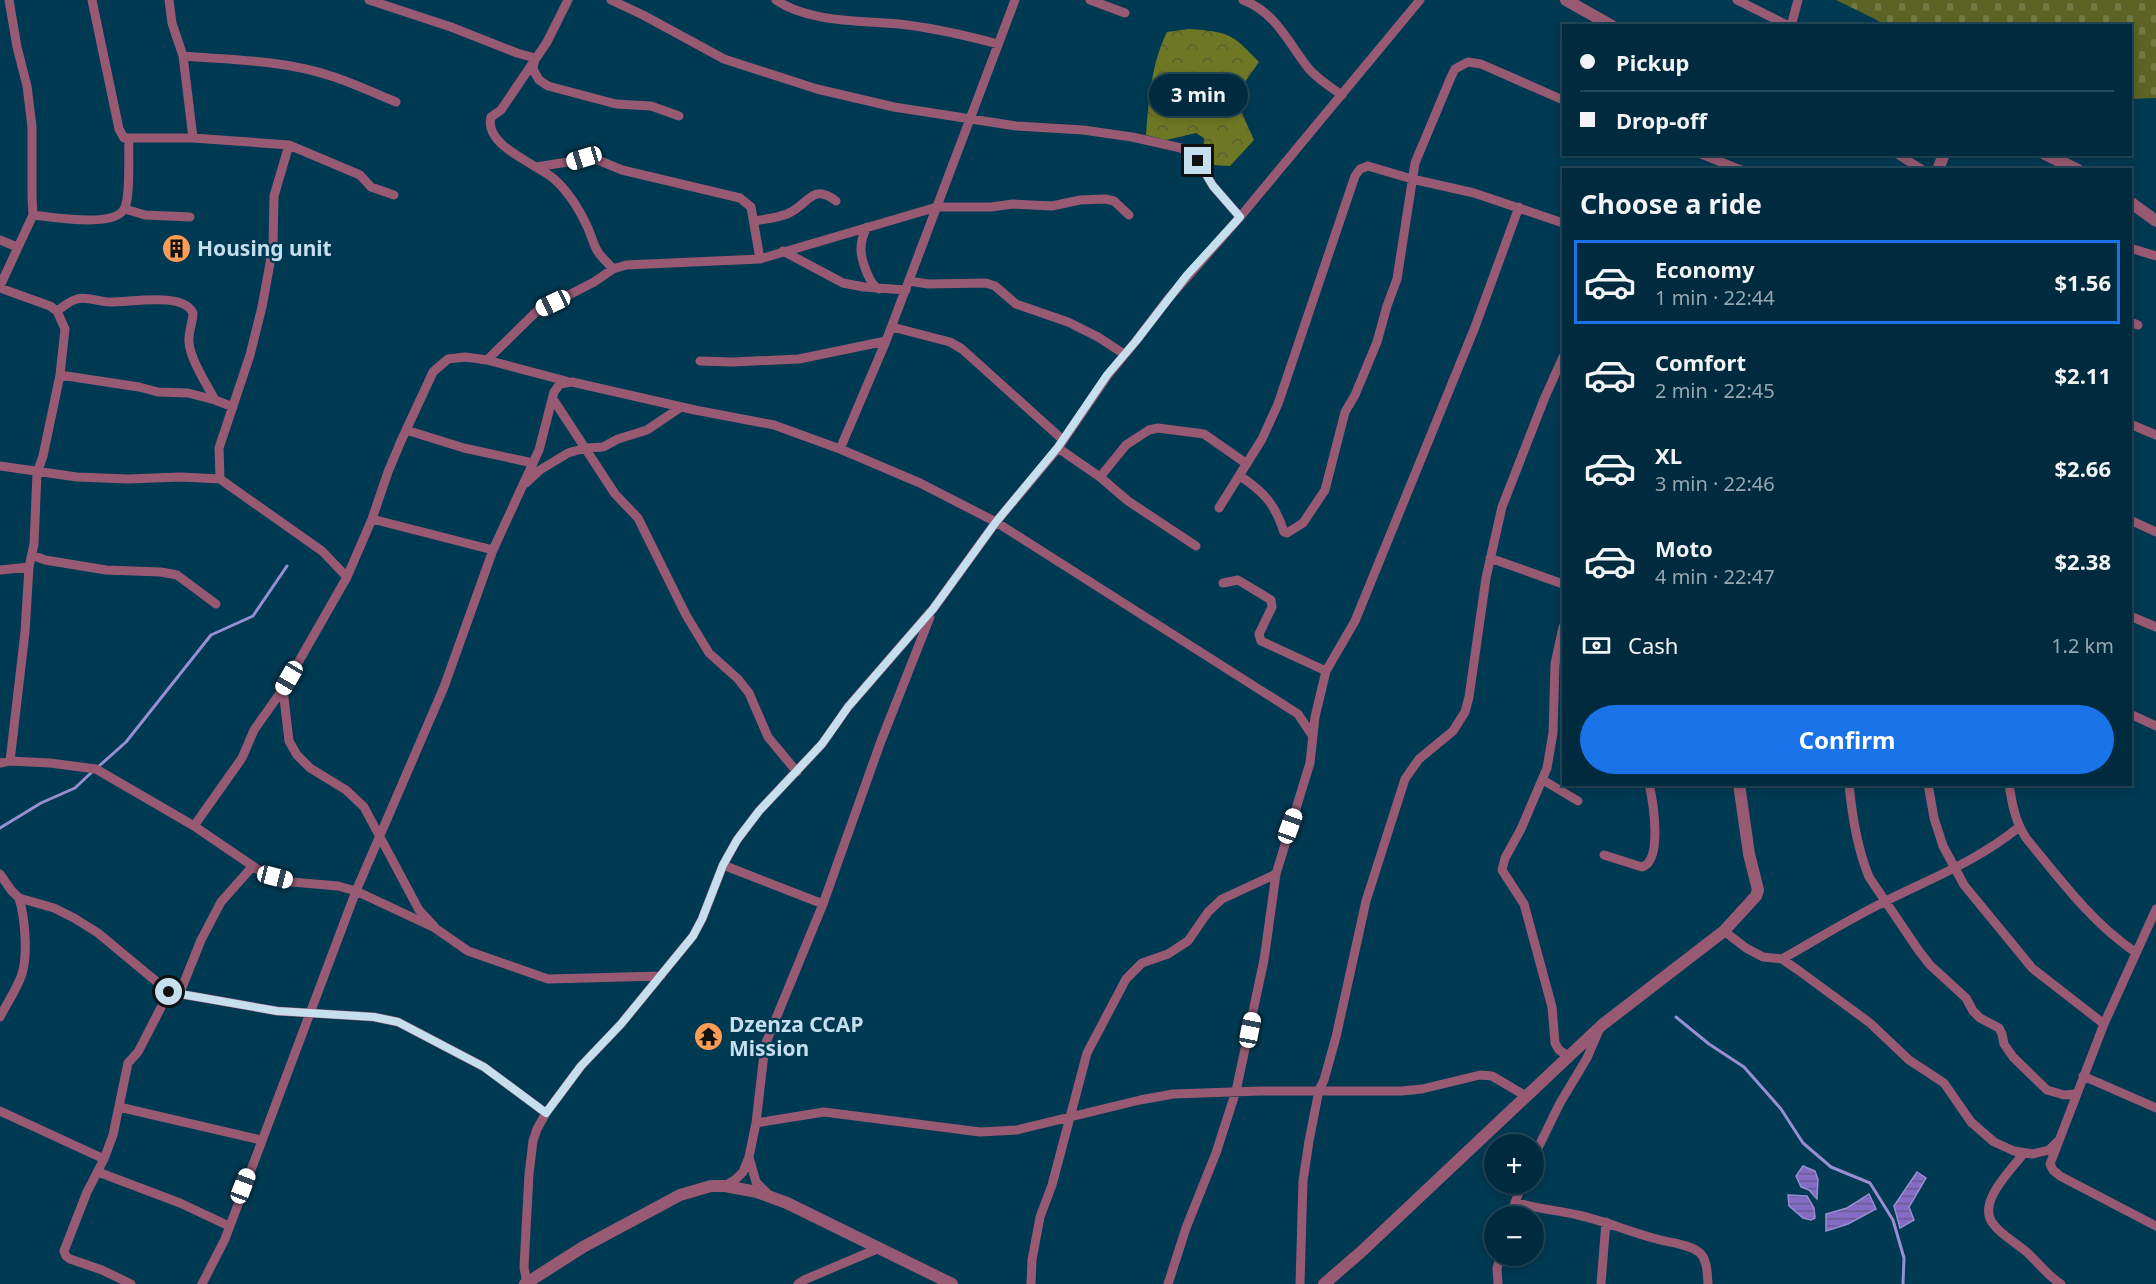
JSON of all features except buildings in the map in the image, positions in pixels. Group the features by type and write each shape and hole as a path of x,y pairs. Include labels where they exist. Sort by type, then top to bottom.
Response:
{"street":[{"path":"9,0 27,86 32,127 33,215 0,287 43,302 57,311 65,329 60,375 43,456 37,472 25,632 5,762 50,762 96,769 194,826 252,867 292,882 338,886 356,891 435,928 468,951 548,979 661,976"},
{"path":"92,0 119,129 123,137 129,139 193,138 289,145 360,175 371,187 394,195"},
{"path":"169,0 172,23 183,56 193,138"},
{"path":"369,0 451,27 517,53 536,57"},
{"path":"568,0 547,42 501,110 489,120 492,130 511,153 536,167 562,187 586,224 597,250 613,269"},
{"path":"611,0 742,66 817,89 894,107 1016,126 1102,133 1181,148 1198,161 1213,186 1240,217"},
{"path":"776,0 798,11 963,34 998,44"},
{"path":"840,449 892,327 1015,0"},
{"path":"1090,0 1125,13"},
{"path":"1243,0 1264,11 1290,40 1316,76 1342,95"},
{"path":"952,1284 772,1197 725,1186 711,1186 680,1195 583,1247 526,1283 524,1267 530,1159 537,1129 581,1066 621,1024 698,928 723,865 737,840 759,811 798,772 822,744 848,707 933,609 996,522 1061,444 1107,375 1187,275 1240,217 1420,0"},
{"path":"1566,0 1608,24"},
{"path":"1737,0 1786,24"},
{"path":"1791,24 1798,0"},
{"path":"183,56 301,68 330,76 396,102"},
{"path":"536,57 533,69 539,80 549,86 616,104 651,106 679,116"},
{"path":"1240,476 1265,495 1276,511 1284,532 1287,533 1303,523 1325,490 1345,412 1355,395 1377,342 1397,279 1414,163 1443,92 1455,69 1468,62 1481,64 1562,100"},
{"path":"33,215 90,220 114,217 125,209 129,139"},
{"path":"220,479 219,448 250,355 262,307 273,247 274,196 289,145"},
{"path":"1706,156 1736,168"},
{"path":"1900,156 1920,168"},
{"path":"2049,156 2074,168"},
{"path":"536,167 593,158 622,170 740,198 751,207 760,259"},
{"path":"1219,508 1262,439 1278,404 1355,177 1360,169 1368,166 1474,193 1562,223"},
{"path":"754,221 796,210 809,196 816,194 829,196 836,201"},
{"path":"487,360 536,312 594,282 613,269 626,265 674,261 760,259 937,207 991,207 1013,204 1052,206 1080,200 1104,199 1114,201 1129,215"},
{"path":"2132,203 2156,221"},
{"path":"1168,1284 1236,1092 1264,960 1276,874 1310,763 1314,717 1326,671 1355,621 1475,327 1519,207"},
{"path":"125,209 136,214 190,217"},
{"path":"867,227 860,243 860,252 871,283 879,289"},
{"path":"0,240 17,247"},
{"path":"2132,249 2156,256"},
{"path":"783,251 843,283 879,289 928,284 986,283 995,286 1016,304 1068,322 1098,337 1124,354"},
{"path":"57,311 71,301 82,298 112,302 164,300 188,306 193,313 190,347 215,400"},
{"path":"892,327 950,342 962,349 1061,444 1128,501 1196,546"},
{"path":"700,361 799,359 886,341"},
{"path":"194,826 242,758 254,730 283,689 347,577 372,519 388,472 433,372 448,359 465,357 487,360 566,381 681,407 762,422 840,449 920,483 996,522 1298,714 1307,724 1312,735"},
{"path":"1300,1284 1303,1181 1318,1090 1324,1080 1336,1036 1366,901 1404,779 1419,759 1453,731 1468,704 1490,558 1502,507 1562,359"},
{"path":"60,375 158,392 188,393 233,407"},
{"path":"202,1284 219,1254 356,891 444,687 494,550 534,464 557,387 566,381"},
{"path":"553,399 567,424 615,494 638,518 686,615 709,653 738,679 749,693 768,737 798,772"},
{"path":"524,484 540,470 568,453 585,448 603,447 618,439 647,430 681,407"},
{"path":"2132,425 2156,435"},
{"path":"1100,477 1126,445 1149,430 1158,428 1204,434 1247,464"},
{"path":"406,430 464,448 534,464"},
{"path":"0,466 111,479 175,477 220,479 321,551 347,577"},
{"path":"372,519 494,550"},
{"path":"2132,521 2156,532"},
{"path":"32,555 45,560 106,570 161,572 177,575 216,604"},
{"path":"1490,558 1562,584"},
{"path":"0,570 29,567"},
{"path":"1223,582 1238,580 1271,600 1272,607 1259,634 1261,641 1326,671"},
{"path":"725,1186 743,1172 749,1158 756,1123 765,1046 823,904 881,741 933,609"},
{"path":"2132,617 2156,627"},
{"path":"1562,632 1555,664 1553,733 1547,768 1514,845 1505,858 1502,870 1524,904 1552,1007 1555,1043 1559,1050 1568,1056"},
{"path":"283,689 289,741 297,755 310,768 356,798 364,807 419,909 435,928"},
{"path":"2132,715 2156,726"},
{"path":"1543,780 1578,801"},
{"path":"1604,855 1642,867 1650,861 1654,808 1649,786"},
{"path":"1324,1284 1361,1252 1602,1025 1724,931 1751,902 1758,890 1749,854 1739,786"},
{"path":"1849,786 1864,865 1885,901 1930,965 1966,998 1972,1011 1999,1028 2004,1044 2020,1064 2043,1086 2054,1093 2076,1094"},
{"path":"1928,786 1934,818 1943,846 1964,885 2032,968 2104,1024"},
{"path":"2009,786 2019,827 2033,847 2098,922 2135,952"},
{"path":"1782,959 1885,901 1954,870 2019,827"},
{"path":"723,865 823,904"},
{"path":"131,1284 102,1270 70,1259 64,1251 113,1135 128,1063 138,1052 174,994 221,902 252,867"},
{"path":"0,874 19,898 54,908 74,918 98,933 174,994 277,1011 374,1017 398,1022 484,1067 546,1113"},
{"path":"1031,1284 1032,1260 1040,1217 1052,1185 1087,1053 1128,975 1142,963 1168,954 1188,941 1208,912 1222,899 1276,874"},
{"path":"0,1017 20,978 24,964 23,917 19,898"},
{"path":"2156,909 2104,1024 2050,1164 2060,1176 2156,1226"},
{"path":"1724,931 1746,948 1763,957 1782,959 1870,1023 1909,1060 1936,1077 1971,1122 2002,1146 2024,1153 2040,1154 2058,1142"},
{"path":"1544,1136 1560,1103 1587,1058 1602,1025"},
{"path":"756,1123 824,1112 993,1132 1017,1130 1155,1097 1318,1090 1402,1091 1422,1089 1480,1074 1492,1076 1527,1096"},
{"path":"2083,1076 2156,1108"},
{"path":"119,1107 261,1140"},
{"path":"0,1111 104,1159"},
{"path":"2024,1153 1991,1197 1988,1209 1989,1218 1994,1226 2026,1251 2048,1275 2061,1284"},
{"path":"749,1158 756,1182 772,1197"},
{"path":"98,1172 180,1203 229,1226"},
{"path":"1514,1206 1518,1194"},
{"path":"1515,1202 1548,1211 1576,1214 1699,1251 1706,1264 1708,1284"},
{"path":"1601,1284 1606,1222"},
{"path":"798,1284 877,1249"},
{"path":"1491,1284 1498,1266"},
{"path":"1497,1269 1498,1284"}],"green space":[{"path":"1836,0 2156,0 2156,98 2132,99 2132,24 1882,24"},
{"path":"1189,29 1213,31 1228,36 1242,45 1259,62 1237,93 1237,102 1254,140 1230,166 1213,165 1203,153 1204,138 1196,133 1166,140 1146,135 1152,82 1162,44 1167,32"}],"shaded area":[{"path":"1803,1166 1815,1171 1818,1179 1817,1199 1809,1190 1801,1187 1796,1176"},
{"path":"1917,1172 1926,1178 1909,1207 1914,1220 1900,1228 1894,1206"},
{"path":"1869,1194 1876,1209 1848,1224 1826,1231 1826,1214 1847,1208"},
{"path":"1788,1195 1807,1196 1814,1208 1815,1218 1811,1220 1803,1218 1789,1206"}],"waterway":[{"path":"98,767 126,742 211,635 253,616 287,566"},
{"path":"0,828 41,803 75,788 93,771"},
{"path":"1676,1017 1709,1044 1744,1067 1781,1109 1803,1143 1831,1167 1870,1183 1893,1220 1904,1258 1903,1284"}],"place":[{"name":"Housing unit","path":"176,249"},
{"name":"Dzenza CCAP Mission","path":"708,1037"}],"route":[{"path":"169,992 277,1011 374,1017 398,1022 484,1067 546,1113 581,1066 621,1024 693,936 723,865 737,840 759,811 798,772 834,730 848,707 933,609 996,522 1058,447 1107,375 1187,275 1240,217 1213,186 1198,161"}]}
